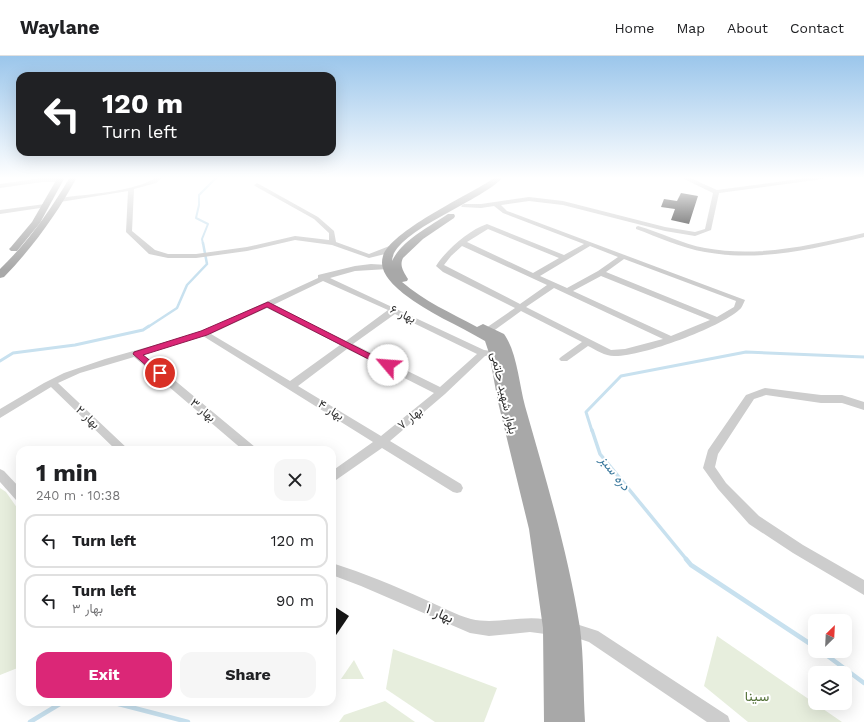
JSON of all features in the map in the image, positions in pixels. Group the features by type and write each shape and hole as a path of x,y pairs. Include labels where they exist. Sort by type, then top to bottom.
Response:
{"main road":[{"path":"0,264 36,223 44,208"},
{"path":"0,275 35,239 56,208"},
{"name":"بلوار شهید حاتمی","path":"394,246 414,229 455,208"},
{"name":"بلوار شهید حاتمی","path":"457,208 406,249 396,261 396,266 404,279 425,294 450,310 500,336 506,352 517,401 552,529 570,629 574,722"},
{"path":"388,267 388,254 394,246"},
{"name":"بلوار شهید حاتمی","path":"388,267 396,281 417,298 443,314 490,339 489,353 505,402 537,529 553,628 555,722"}],"street":[{"path":"0,212 29,208"},
{"path":"130,208 129,232 152,252 168,256 196,256 247,248 295,238 333,243 369,256 394,246"},
{"path":"298,208 316,218 332,232 333,243"},
{"path":"501,208 505,212 741,300 737,308 717,320 672,340 632,351 613,353 520,308 440,266 442,261 462,243 487,226 565,258"},
{"path":"581,208 628,218 665,229 695,234 708,230 713,208"},
{"path":"588,210 703,250 724,253 771,253 813,248 864,235"},
{"path":"462,243 672,340"},
{"path":"534,276 590,243"},
{"path":"568,291 601,273 623,256"},
{"path":"0,414 52,383 76,371 204,333 268,305 321,277 336,272 372,266 388,267"},
{"path":"601,273 717,320"},
{"name":"بهار ۶","path":"321,277 489,353"},
{"path":"489,330 553,285"},
{"path":"268,305 441,392"},
{"path":"292,385 394,310"},
{"name":"بهار ۴","path":"204,333 292,385 458,488"},
{"path":"564,359 588,342"},
{"name":"بهار ۷","path":"336,474 383,441 489,353"},
{"name":"بهار ۳","path":"137,354 246,446"},
{"name":"بهار ۲","path":"52,383 119,446"},
{"path":"864,406 842,399 821,399 765,391 750,396 712,453 709,468 722,486 754,520 798,549 864,588"},
{"path":"0,474 16,492"},
{"name":"بهار ۱","path":"336,570 364,580 470,626 489,629 530,625 553,628"},
{"path":"570,629 593,636 722,722"}],"green space":[{"path":"0,488 6,492 16,506 16,669 0,675"},
{"name":"سینا","path":"717,636 808,699 808,710 825,710 842,722 748,722 704,686"},
{"path":"393,649 497,688 484,722 435,722 386,689"},
{"path":"354,660 364,679 341,679"},
{"path":"385,701 415,722 339,722 344,715"}],"building":[{"path":"669,208 694,208 689,224 671,220 675,209"},
{"path":"336,608 349,616 336,635"}],"waterway":[{"path":"198,208 196,218 208,224 202,239 203,244"},
{"path":"148,327 177,308 187,285 207,264 203,243"},
{"path":"0,361 13,353 75,345 143,330 149,326"},
{"name":"دره سبز","path":"592,431 586,412 621,376 746,352 864,357"},
{"name":"دره سبز","path":"592,430 600,454 687,560"},
{"name":"دره سبز","path":"686,559 691,565 808,642"},
{"name":"دره سبز","path":"830,658 864,683"},
{"name":"دره سبز","path":"30,722 56,706"},
{"name":"دره سبز","path":"126,706 188,722"}],"route":[{"path":"160,373 137,354 204,333 268,305 388,365"}]}
